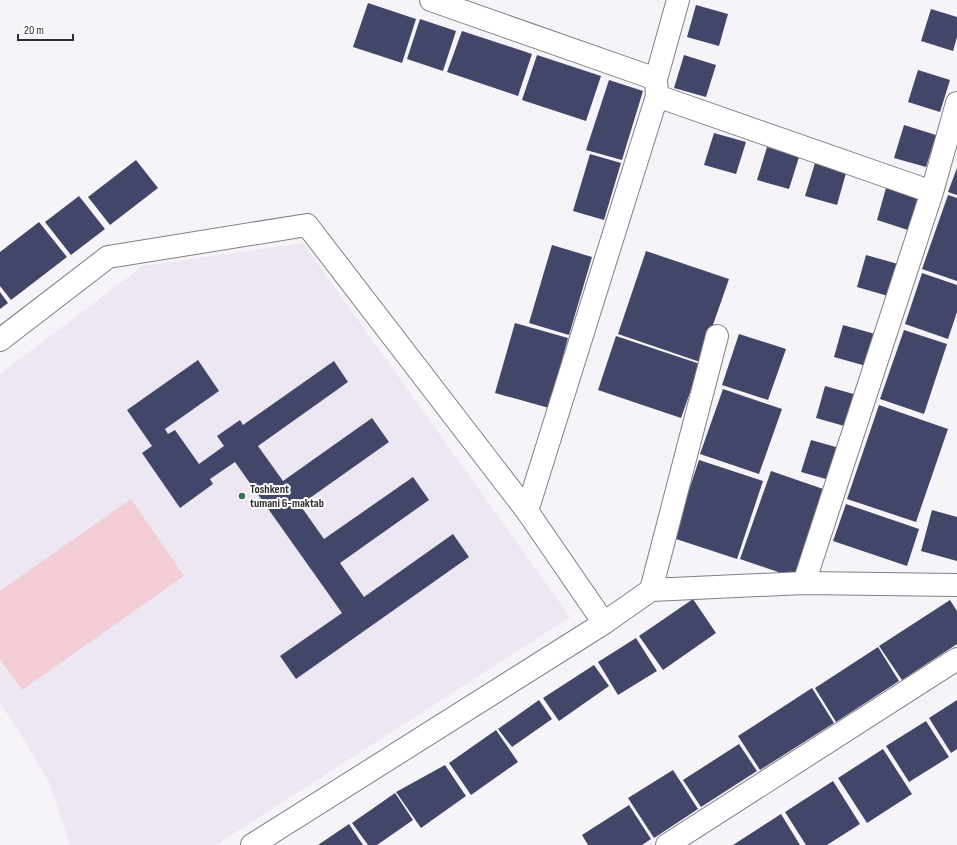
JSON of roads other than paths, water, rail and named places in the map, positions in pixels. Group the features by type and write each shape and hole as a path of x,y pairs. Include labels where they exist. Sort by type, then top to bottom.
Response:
{"street":[{"path":"430,0 656,88 932,192"},
{"path":"527,511 656,88 678,0"},
{"path":"804,583 932,192 957,103"},
{"path":"0,340 108,257 307,225 527,511 604,622"},
{"path":"651,590 717,336"},
{"path":"252,845 604,622 651,590 804,583 957,585"},
{"path":"666,845 957,659"}],"place":[{"name":"Toshkent tumani 6-maktab","path":"242,496"}]}
